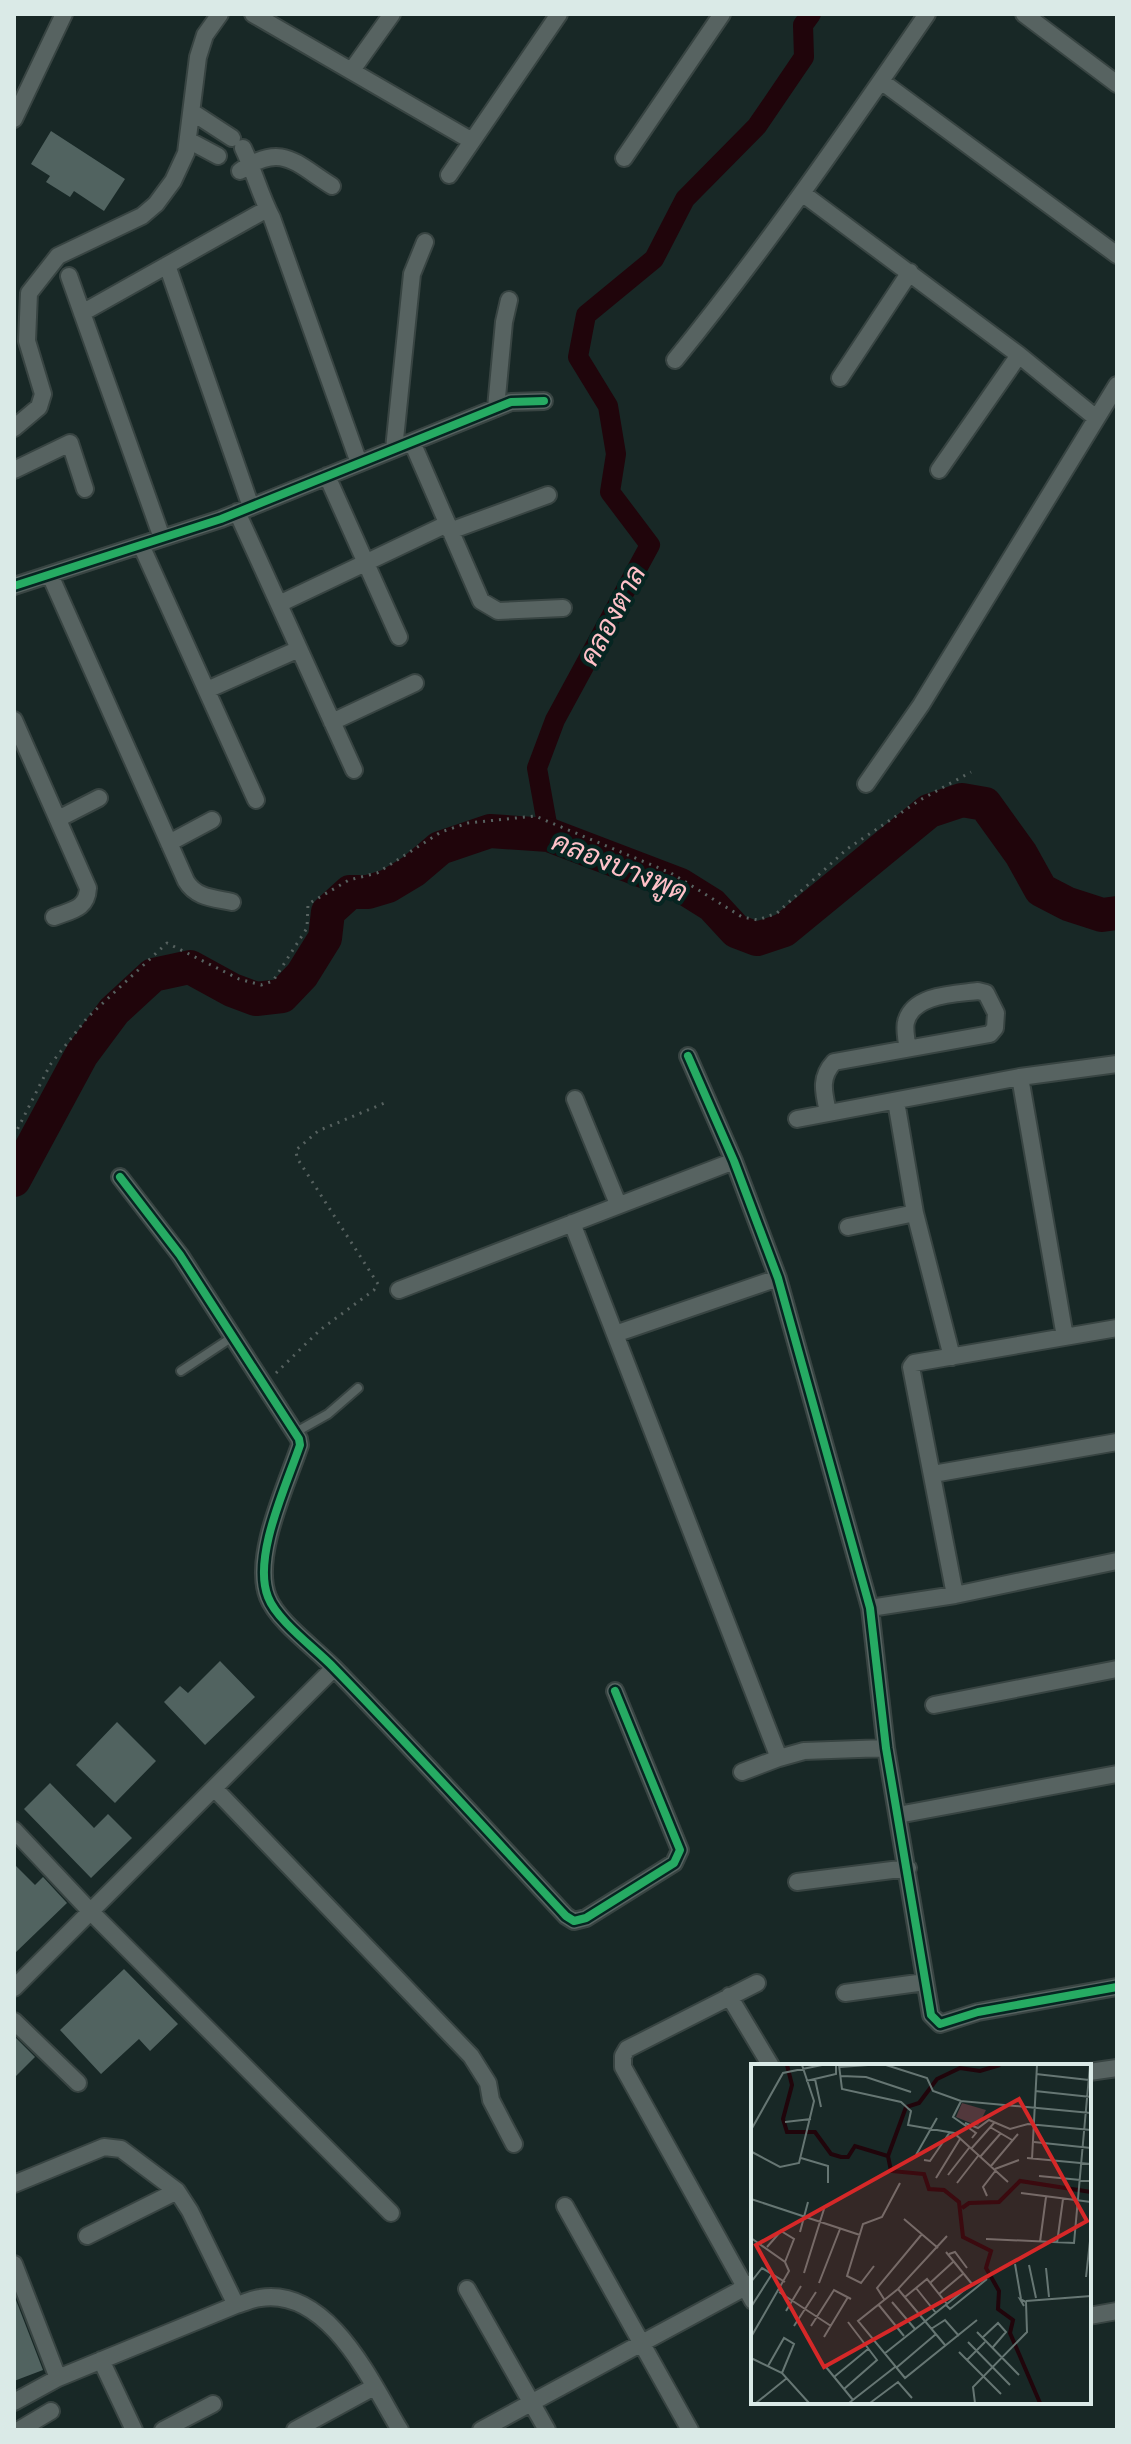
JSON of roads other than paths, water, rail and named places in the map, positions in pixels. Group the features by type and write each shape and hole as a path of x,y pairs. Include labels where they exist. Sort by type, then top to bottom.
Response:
{"street":[{"path":"14,119 64,14"},
{"path":"14,428 39,407 43,394 27,341 29,293 58,256 142,216 156,204 173,181 186,153 198,57 205,35 220,14"},
{"path":"253,14 472,141"},
{"path":"352,70 392,14"},
{"path":"449,175 559,14"},
{"path":"624,158 722,14"},
{"path":"675,360 802,193 927,14"},
{"path":"1024,14 1116,81"},
{"path":"881,81 1117,255"},
{"path":"192,112 237,143 235,164"},
{"path":"188,140 235,164 254,182 267,209 359,463"},
{"path":"235,164 277,155 286,157 332,186"},
{"path":"802,193 1019,355 1096,418"},
{"path":"82,313 267,209"},
{"path":"394,449 412,274 425,242"},
{"path":"167,265 244,510 279,604 354,770"},
{"path":"840,378 910,272"},
{"path":"69,276 162,538"},
{"path":"496,408 509,300"},
{"path":"939,470 1019,355"},
{"path":"866,784 921,705 1117,385"},
{"path":"14,586 244,510 496,408 520,400 544,401"},
{"path":"412,442 478,596 491,609 563,608"},
{"path":"14,470 70,443 85,489"},
{"path":"327,476 399,637"},
{"path":"279,604 449,528 548,495"},
{"path":"141,545 256,800"},
{"path":"50,575 191,890 232,902"},
{"path":"207,690 299,649"},
{"path":"332,722 415,683"},
{"path":"14,720 87,881 88,894 83,906 54,917"},
{"path":"58,819 99,798"},
{"path":"169,843 212,820"},
{"path":"828,1112 823,1085 826,1071 834,1062 990,1034 997,1021 991,999 986,993 978,991 922,1002 911,1011 905,1023 907,1047"},
{"path":"688,1056 734,1161 778,1278 870,1608 886,1748 931,2015 940,2024 978,2012 1117,1987"},
{"path":"797,1119 1020,1077 1117,1064"},
{"path":"1020,1077 1065,1337"},
{"path":"575,1099 618,1204"},
{"path":"896,1101 915,1213 952,1357"},
{"path":"399,1290 734,1161"},
{"path":"120,1177 180,1255 296,1432 300,1445 266,1555 268,1598 574,1921 586,1918 674,1863 680,1850 615,1691"},
{"path":"848,1227 915,1213"},
{"path":"572,1223 779,1758"},
{"path":"615,1334 778,1278"},
{"path":"955,1595 911,1367 914,1363 1117,1328"},
{"path":"933,1474 1117,1442"},
{"path":"870,1608 955,1595 1117,1561"},
{"path":"14,1988 334,1668"},
{"path":"934,1705 1117,1669"},
{"path":"742,1772 804,1751 886,1748"},
{"path":"898,1815 1117,1774"},
{"path":"214,1788 471,2056 488,2083 491,2100 514,2144"},
{"path":"14,1830 90,1911 391,2213"},
{"path":"797,1882 908,1868"},
{"path":"845,1993 925,1982"},
{"path":"481,2430 750,2290 623,2067 623,2056 627,2049 757,1983"},
{"path":"729,1996 770,2064"},
{"path":"14,2021 78,2083"},
{"path":"1091,2072 1117,2068"},
{"path":"14,2184 104,2147 113,2147 132,2155 177,2191 236,2305"},
{"path":"87,2236 177,2191"},
{"path":"565,2206 690,2430"},
{"path":"14,2264 58,2378"},
{"path":"467,2289 547,2430"},
{"path":"14,2402 58,2378 236,2305 262,2298 290,2301 315,2311 340,2334 400,2430"},
{"path":"1091,2316 1117,2311"},
{"path":"101,2360 134,2430"},
{"path":"295,2430 374,2387"},
{"path":"163,2430 213,2404"},
{"path":"19,2430 51,2411"}],"lane":[{"path":"181,1371 234,1336"},
{"path":"296,1432 328,1414 358,1388"}],"waterway":[{"name":"คลองตาล","path":"549,835 537,768 555,720 650,545 610,492 616,454 608,406 578,357 586,315 654,259 685,199 757,126 804,57 803,25 811,14"},
{"name":"คลองบางพูด","path":"14,1180 82,1054 114,1011 153,975 190,967 256,999 282,996 302,975 325,938 328,912 350,892 368,892 388,886 413,871 440,848 490,831 549,835 680,885 712,905 736,931 757,939 784,930 929,811 962,800 985,804 1021,854 1041,890 1068,904 1102,915 1117,913"}]}
